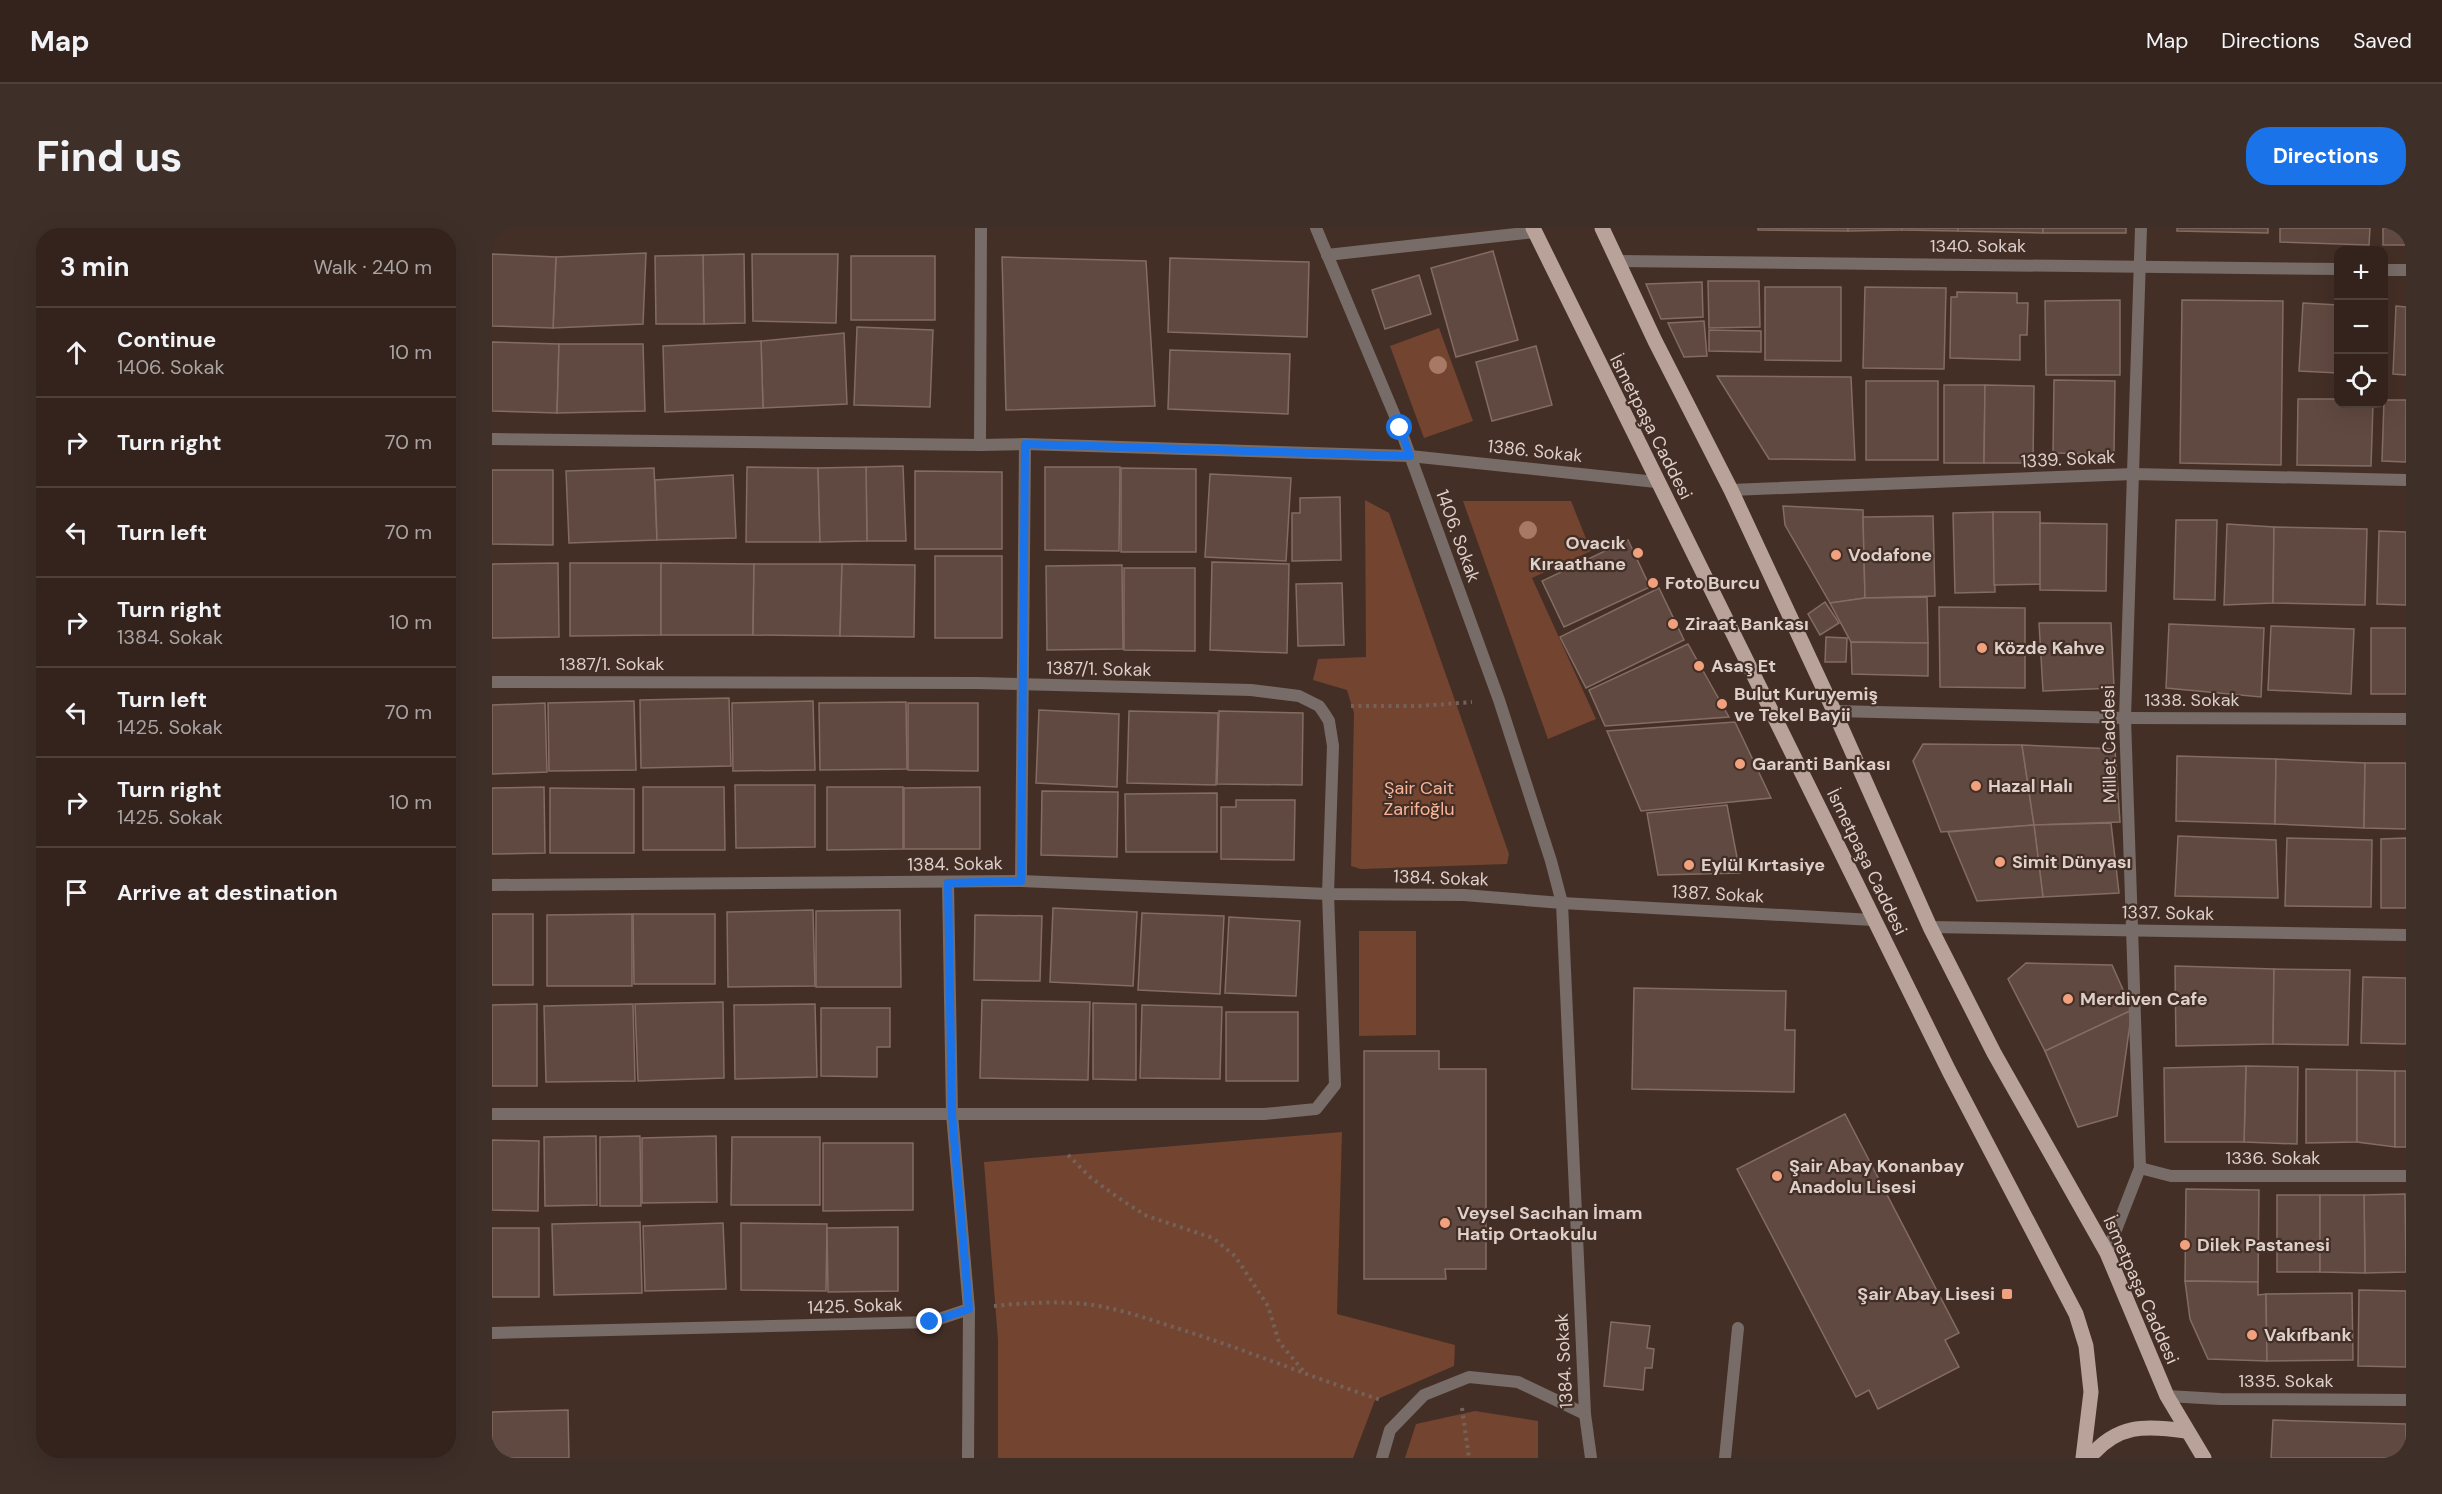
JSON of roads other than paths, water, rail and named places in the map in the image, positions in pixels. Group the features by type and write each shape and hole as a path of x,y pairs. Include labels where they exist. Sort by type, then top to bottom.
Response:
{"main road":[{"name":"İsmetpaşa Caddesi","path":"1602,228 1731,490 1834,711 1930,927 1994,1053 2107,1253 2167,1395 2186,1431 2204,1458"},
{"name":"İsmetpaşa Caddesi","path":"1533,230 1656,482 1760,685 1948,1071 2076,1314 2086,1346 2091,1392 2083,1458"},
{"path":"2089,1458 2118,1432 2154,1426 2186,1431"}],"street":[{"path":"980,445 981,228"},
{"name":"1406. Sokak","path":"1316,228 1410,456 1499,700 1551,861"},
{"name":"Millet Caddesi","path":"2107,1253 2140,1168 2125,718 2141,228"},
{"path":"1328,255 1533,230"},
{"name":"1340. Sokak","path":"1617,261 2334,269"},
{"path":"2388,270 2406,270"},
{"name":"1386. Sokak","path":"492,439 1025,444 1410,456 1656,482"},
{"path":"1021,881 1025,444"},
{"name":"1339. Sokak","path":"1731,490 2133,474 2406,480"},
{"name":"1387/1. Sokak","path":"492,682 977,683 1022,686 1251,690 1299,696 1319,706 1324,713 1329,721 1333,746 1328,894"},
{"name":"1338. Sokak","path":"1834,711 2125,718 2406,719"},
{"name":"1384. Sokak","path":"1551,861 1562,903 1585,1414 1591,1458"},
{"name":"1384. Sokak","path":"492,885 1021,881 1328,894 1464,895 1562,903"},
{"path":"948,883 952,1114 969,1309 968,1458"},
{"path":"492,1114 1303,1112 1316,1109 1335,1085 1328,894"},
{"name":"1387. Sokak","path":"1562,903 1873,920"},
{"name":"1337. Sokak","path":"1930,927 2406,935"},
{"name":"1336. Sokak","path":"2140,1168 2171,1176 2406,1176"},
{"name":"1425. Sokak","path":"492,1333 930,1322 969,1309"},
{"path":"1725,1458 1738,1328"},
{"path":"1382,1458 1390,1430 1424,1395 1469,1377 1518,1382 1585,1414"},
{"name":"1335. Sokak","path":"2167,1395 2220,1399 2406,1400"}],"place":[{"name":"Ovacık Kıraathane","path":"1638,553"},
{"name":"Vodafone","path":"1836,555"},
{"name":"Foto Burcu","path":"1653,583"},
{"name":"Ziraat Bankası","path":"1673,624"},
{"name":"Közde Kahve","path":"1982,648"},
{"name":"Asaş Et","path":"1699,666"},
{"name":"Bulut Kuruyemiş ve Tekel Bayii","path":"1722,704"},
{"name":"Garanti Bankası","path":"1740,764"},
{"name":"Hazal Halı","path":"1976,786"},
{"name":"Simit Dünyası","path":"2000,862"},
{"name":"Eylül Kırtasiye","path":"1689,865"},
{"name":"Merdiven Cafe","path":"2068,999"},
{"name":"Şair Abay Konanbay Anadolu Lisesi","path":"1777,1176"},
{"name":"Veysel Sacıhan İmam Hatip Ortaokulu","path":"1445,1223"},
{"name":"Dilek Pastanesi","path":"2185,1245"},
{"name":"Şair Abay Lisesi","path":"2007,1294"},
{"name":"Vakıfbank","path":"2252,1335"}],"park label":[{"name":"Şair Cait Zarifoğlu","path":"1419,798"}]}
